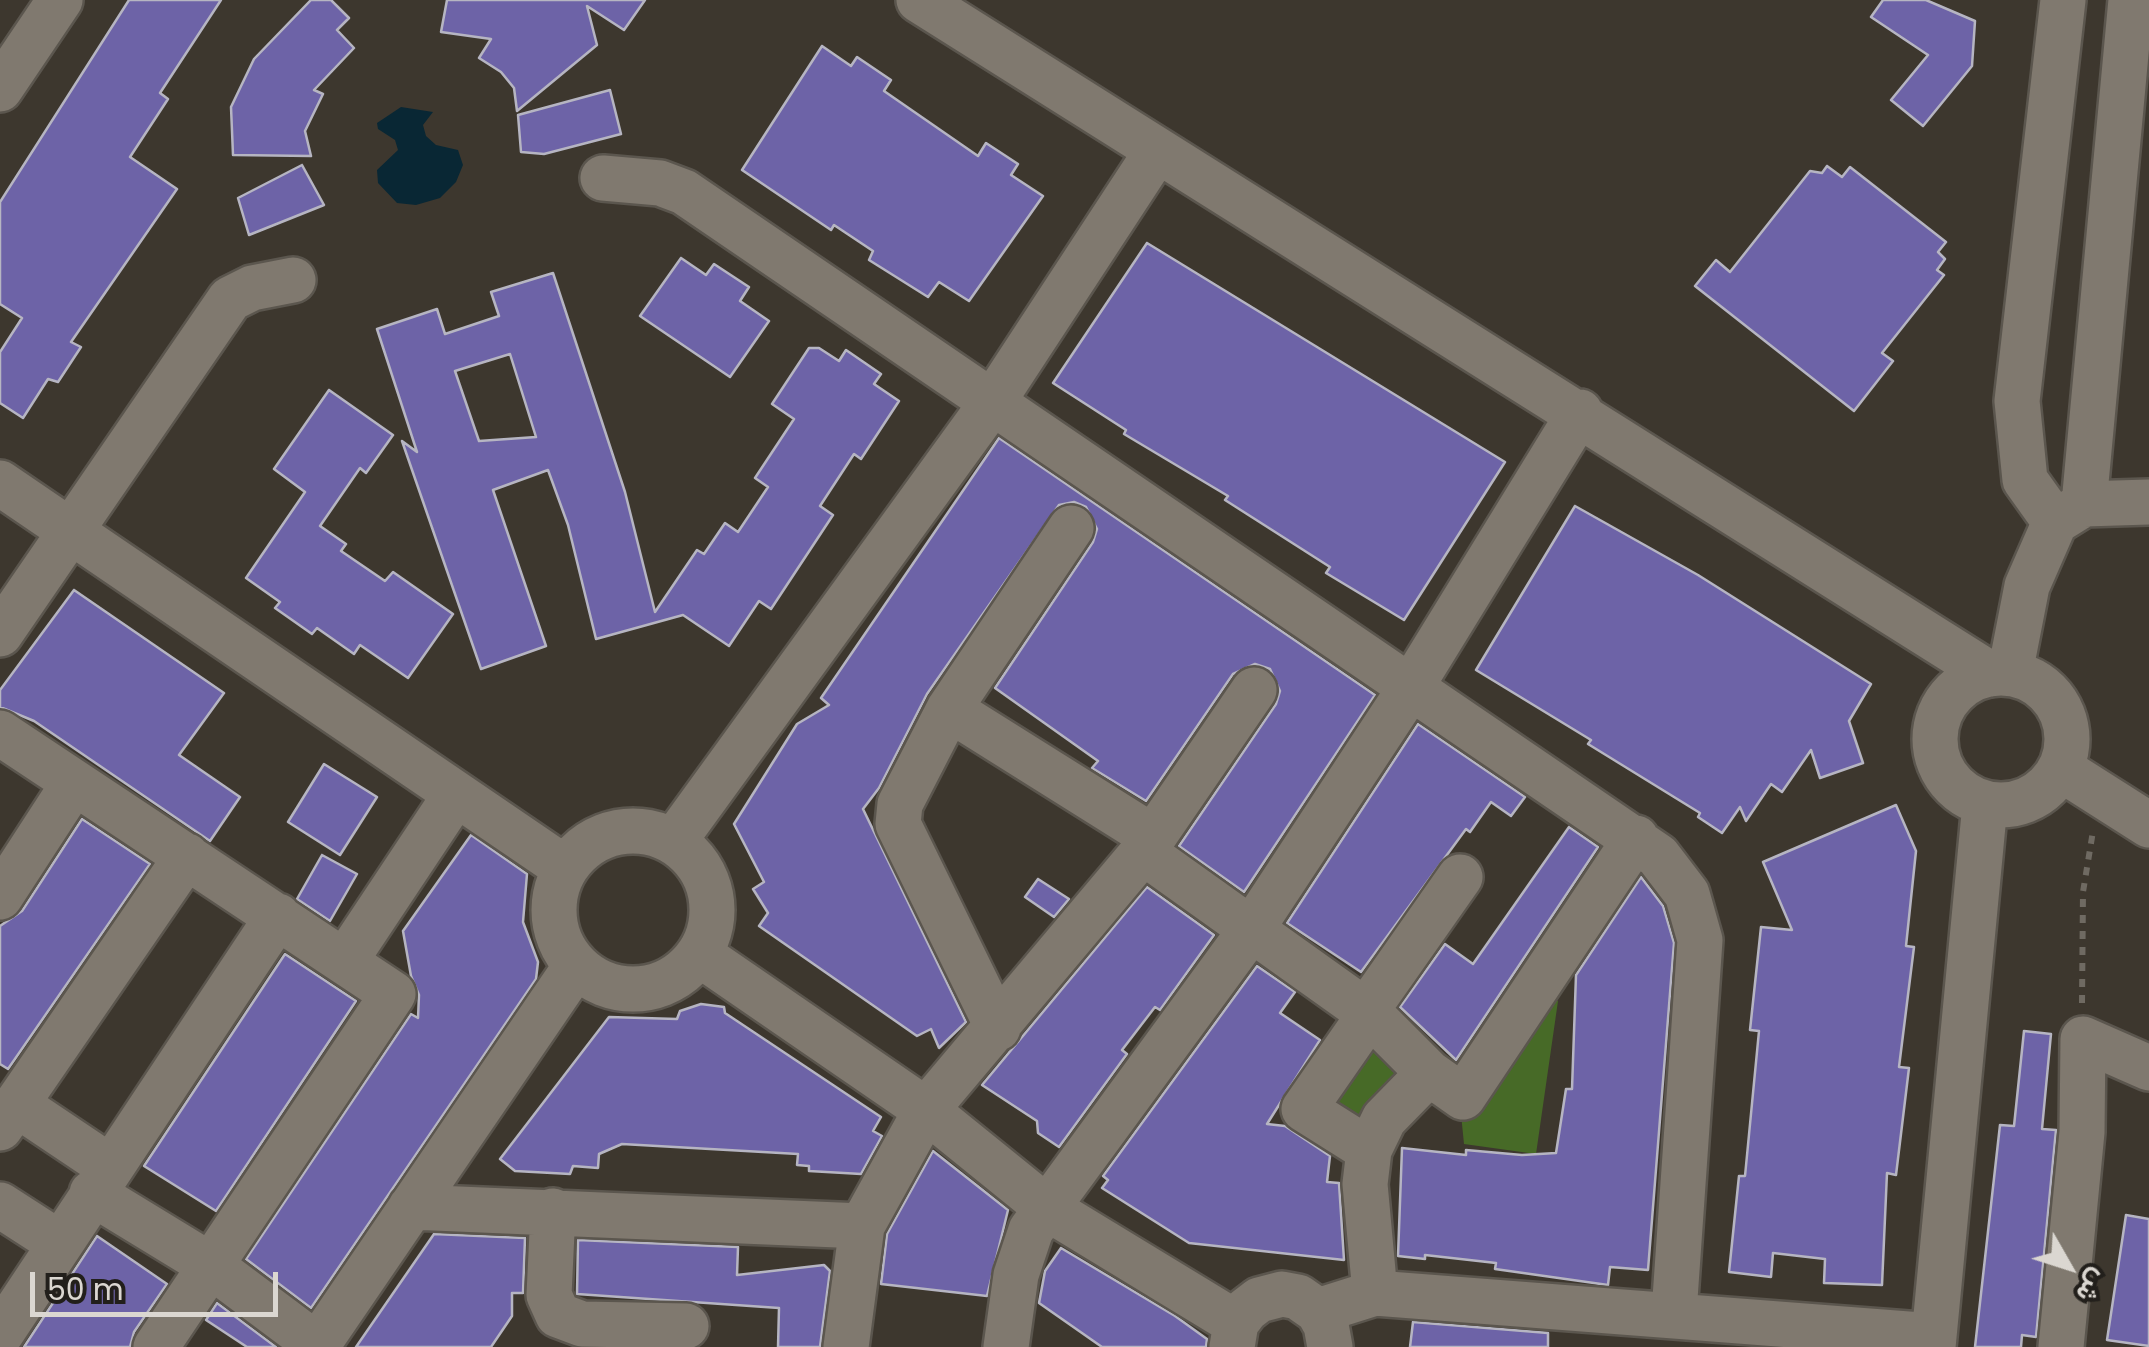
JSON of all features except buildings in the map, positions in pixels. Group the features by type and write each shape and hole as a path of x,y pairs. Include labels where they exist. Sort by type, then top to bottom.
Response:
{"street":[{"path":"0,89 60,0"},
{"path":"919,0 2000,673 2043,688 2064,716 2066,752 2061,769 2051,784 2021,803 1985,804 1954,787 1943,772 1934,738 1945,703 1972,679 2000,673"},
{"path":"2063,0 2017,401 2024,480 2070,513 2149,502"},
{"path":"2000,673 2026,586 2070,513 2131,0"},
{"path":"674,842 994,400 1158,151"},
{"path":"603,178 660,183 684,192 1658,856 1687,894 1700,940 1674,1313"},
{"path":"0,634 230,299 252,288 293,280"},
{"path":"1006,1347 1022,1249 1047,1208 1252,927 1411,687 1580,412"},
{"path":"0,482 565,868"},
{"path":"998,1028 898,824 907,785 949,709 1071,528"},
{"path":"846,1347 862,1226 926,1110 1148,844 1254,690"},
{"path":"949,709 1148,844 1370,1014 1429,1073 1462,1096 1468,1093 1533,987 1636,838"},
{"path":"0,734 393,994 156,1347"},
{"path":"2061,769 2149,825"},
{"path":"0,897 74,783"},
{"path":"345,960 456,794"},
{"path":"699,954 926,1110 1047,1208 1234,1335 1251,1304 1274,1295 1298,1298 1324,1329 1375,1293 1674,1313 1934,1341 1985,804"},
{"path":"648,832 674,842 697,863 710,892 711,924 699,954 677,976 646,988 609,986 576,966 562,947 554,919 555,896 565,868 584,847 614,833 648,832"},
{"path":"187,856 4,1121 101,1180 317,1346 576,966"},
{"path":"1370,1014 1368,1008 1460,876"},
{"path":"0,1335 278,916"},
{"path":"1369,1150 1304,1109 1370,1014"},
{"path":"2061,1347 2082,1132 2083,1039 2149,1068"},
{"path":"1375,1293 1366,1184 1369,1150 1384,1120 1429,1073"},
{"path":"0,1205 59,1243"},
{"path":"412,1207 862,1226"},
{"path":"553,1211 548,1295 558,1315 582,1324 686,1326"}],"path":[{"path":"2083,1039 2083,892 2099,796"}],"green space":[{"path":"1533,987 1558,1001 1536,1154 1464,1144 1461,1114"},
{"path":"1357,1032 1406,1065 1358,1138 1308,1105"}],"water":[{"path":"401,107 433,112 423,125 426,136 436,145 458,150 463,165 456,182 440,198 416,205 397,203 378,183 377,170 398,150 395,140 378,129 377,123"}]}
